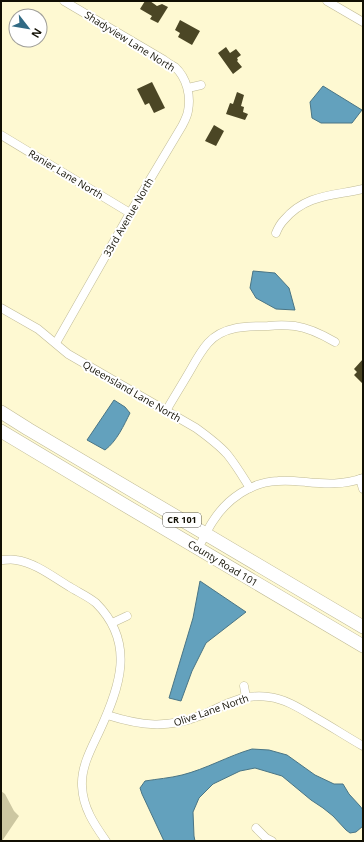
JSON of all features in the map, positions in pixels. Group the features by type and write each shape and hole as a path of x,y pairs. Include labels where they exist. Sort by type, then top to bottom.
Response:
{"main road":[{"name":"County Road 101","path":"1,412 363,627"},
{"name":"County Road 101","path":"1,431 363,646"}],"street":[{"name":"Shadyview Lane North","path":"64,1 176,68 188,88"},
{"path":"328,1 363,22"},
{"path":"188,88 201,84"},
{"name":"33rd Avenue North","path":"56,343 130,213 182,126 188,113 188,88"},
{"name":"Ranier Lane North","path":"1,135 130,213"},
{"path":"276,233 284,220 295,209 308,202 322,196 363,189"},
{"name":"Queensland Lane North","path":"1,308 38,329 68,354 196,428 227,454 250,488"},
{"path":"166,411 200,353 209,342 220,334 232,329 246,326 295,326 322,334 335,342"},
{"path":"198,548 222,508 250,488 277,481 338,484 361,479 363,488"},
{"path":"1,560 16,560 40,569 95,603 112,623 118,638 121,653 117,685 107,715 87,758 83,771 82,785 88,812 94,824 106,841"},
{"path":"112,623 127,616"},
{"path":"244,686 246,697"},
{"name":"Olive Lane North","path":"107,715 136,723 153,725 169,724 191,719 246,697 269,697 283,700 296,706 363,746"},
{"path":"256,828 266,838 272,841"}],"shaded area":[{"path":"1,791 5,794 14,811 19,816 2,841 1,841"}],"water":[{"path":"323,86 362,110 352,123 321,123 312,118 310,102"},
{"path":"253,271 275,273 289,288 295,310 276,309 256,298 250,288"},
{"path":"114,400 125,407 130,413 117,438 105,450 87,440"},
{"path":"200,581 246,612 206,643 192,671 181,701 169,698 193,618"},
{"path":"252,749 269,750 287,755 315,775 334,784 343,784 349,794 363,810 363,826 356,832 350,833 333,816 282,776 255,768 240,771 213,784 199,798 193,812 195,841 164,841 140,788 145,781 182,775"}],"building":[{"path":"145,1 150,1 157,6 162,4 168,7 158,23 150,19 152,16 140,9"},
{"path":"180,20 200,31 192,45 178,37 180,33 175,30"},
{"path":"226,47 230,53 236,49 241,55 237,58 237,61 242,67 233,74 218,53"},
{"path":"152,82 165,108 154,113 149,103 145,105 137,89"},
{"path":"237,92 244,95 241,106 244,107 243,112 248,114 245,120 226,114 230,103 233,104"},
{"path":"214,125 224,131 216,146 205,141"},
{"path":"363,359 363,384 354,375 357,372 354,369"}]}
